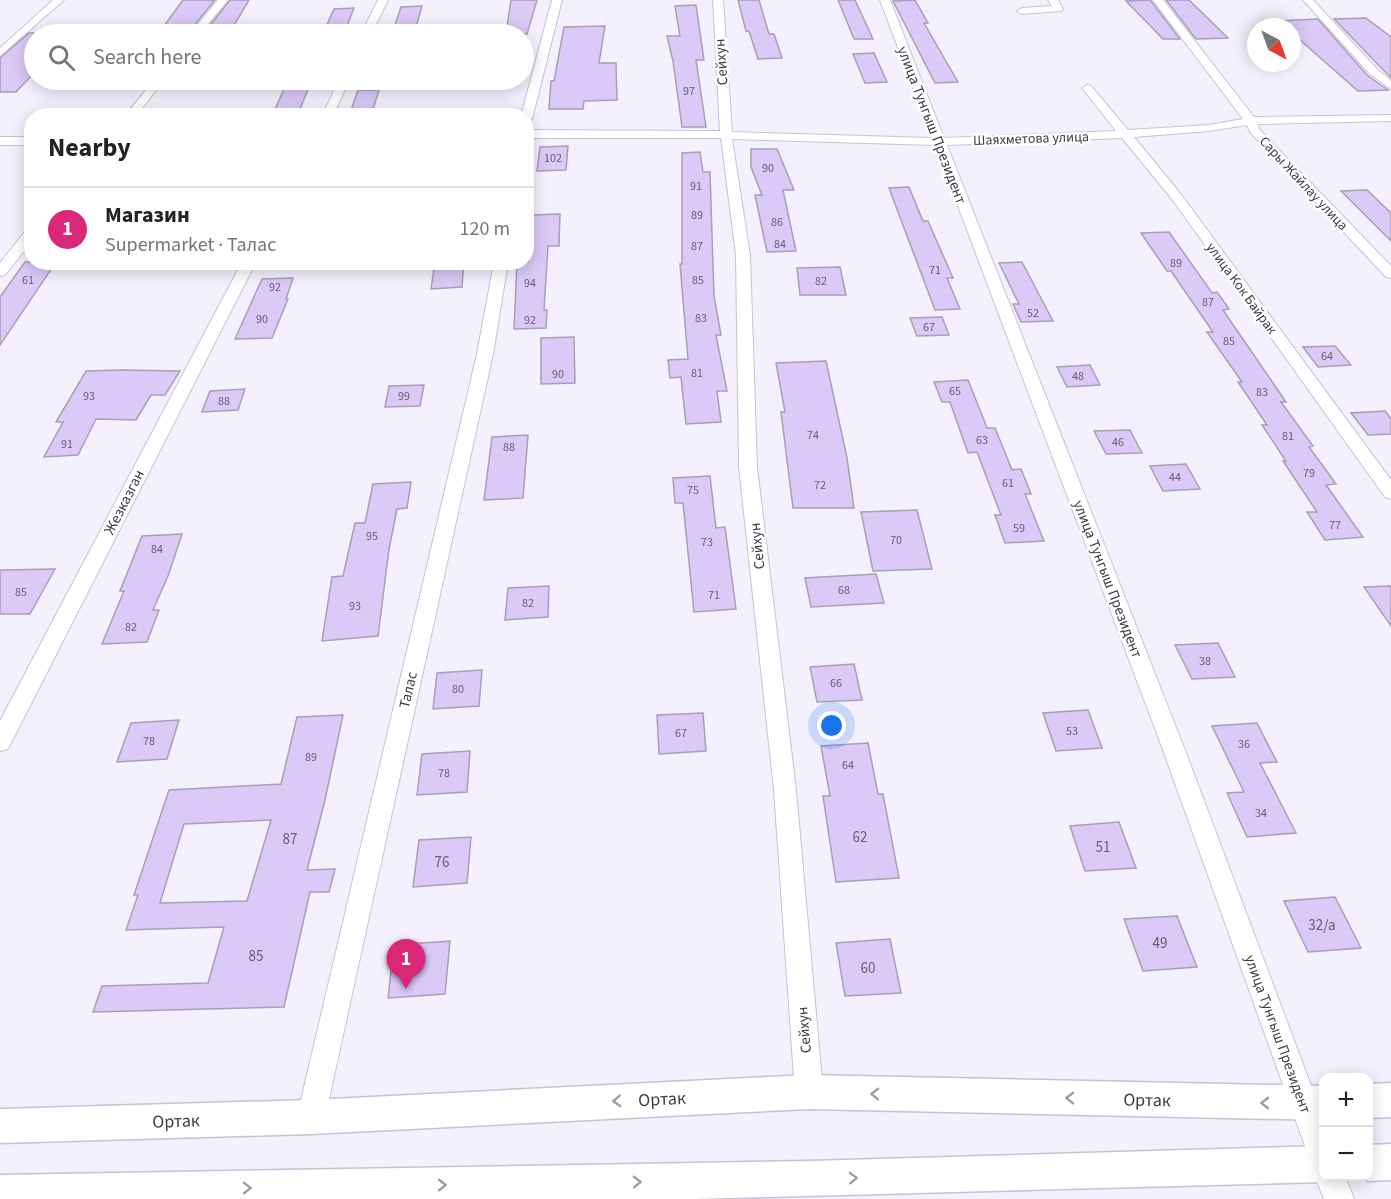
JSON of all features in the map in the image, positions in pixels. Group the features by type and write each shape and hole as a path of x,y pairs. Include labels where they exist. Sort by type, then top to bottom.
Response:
{"street":[{"path":"32,24 59,0"},
{"path":"203,24 223,0"},
{"path":"371,24 383,0"},
{"path":"534,87 556,0"},
{"name":"Сейхун","path":"717,0 726,135 743,255 748,467 785,790 809,1092"},
{"name":"улица Тунгыш Президент","path":"885,0 1313,1104 1319,1139"},
{"path":"1022,11 1058,9 1053,0"},
{"name":"Сары Жайлау улица","path":"1158,0 1251,121 1254,130 1391,274"},
{"path":"1308,0 1373,71 1391,86"},
{"path":"0,52 24,31"},
{"name":"улица Кок Байрак","path":"1087,88 1176,196 1391,493"},
{"path":"136,108 151,90"},
{"path":"331,108 339,90"},
{"path":"529,108 533,90"},
{"name":"Шаяхметова улица","path":"534,134 726,135 939,142 1125,134 1209,128 1251,121 1391,118"},
{"path":"0,141 24,141"},
{"path":"0,272 24,242"},
{"name":"Жезказган","path":"0,742 245,270"},
{"name":"Талас","path":"311,1116 485,354 500,270"},
{"name":"Ортак","path":"0,1126 311,1116 809,1092 1313,1104"},
{"path":"1373,1101 1391,1100"},
{"path":"0,1193 810,1189 1319,1162"},
{"path":"1373,1163 1391,1162"},
{"path":"1332,1181 1339,1199"}],"building":[{"path":"183,0 215,0 195,24 165,24"},
{"path":"230,0 249,0 235,24 211,24"},
{"path":"511,0 537,0 530,24 507,24"},
{"path":"738,0 759,0 769,34 774,34 782,58 758,59 749,31 746,31"},
{"path":"838,0 855,0 873,39 854,39"},
{"path":"915,0 928,23 924,23 958,82 935,83 893,1"},
{"path":"1151,0 1180,39 1163,39 1126,1"},
{"path":"1166,0 1189,0 1228,38 1196,39"},
{"path":"696,5 704,60 696,60 706,127 682,127 673,61 667,36 680,36 675,6"},
{"path":"422,6 417,24 395,24 401,7"},
{"path":"354,8 348,24 327,24 334,9"},
{"path":"1366,18 1391,37 1391,78 1334,19"},
{"path":"1318,19 1367,75 1388,90 1358,91 1301,41 1301,20"},
{"path":"605,26 599,63 616,63 617,100 584,101 583,109 549,109 551,81 554,81 564,27"},
{"path":"24,37 24,84 16,92 0,92 0,58"},
{"path":"874,53 887,82 865,83 853,54"},
{"path":"284,90 308,90 300,108 276,108"},
{"path":"358,90 379,90 373,108 352,108"},
{"path":"568,146 566,170 537,171 540,147"},
{"path":"751,149 777,149 794,190 783,190 796,251 767,252 755,195 762,195 751,167"},
{"path":"700,152 703,172 710,172 714,296 721,335 716,335 727,391 717,391 721,422 686,424 681,377 670,378 668,360 688,359 680,264 682,264 682,153"},
{"path":"909,187 923,221 928,221 953,278 947,278 960,309 935,310 889,188"},
{"path":"1367,190 1391,213 1391,241 1341,191"},
{"path":"560,214 559,246 548,246 544,310 547,310 546,328 514,329 517,270 534,270 534,215"},
{"path":"1169,232 1212,293 1217,292 1229,309 1223,310 1286,402 1281,402 1313,446 1309,447 1336,484 1326,485 1363,537 1325,540 1307,512 1317,512 1262,425 1267,425 1238,382 1242,382 1207,332 1213,332 1171,271 1167,271 1141,233"},
{"path":"1022,262 1053,321 1021,322 1013,304 1019,304 999,263"},
{"path":"24,263 24,270 51,270 0,345 0,297"},
{"path":"840,267 846,295 800,295 797,268"},
{"path":"434,270 463,270 462,287 431,289"},
{"path":"293,278 286,299 288,299 272,338 235,339 262,279"},
{"path":"942,317 949,335 917,336 910,318"},
{"path":"574,337 575,383 541,384 541,338"},
{"path":"1335,346 1351,365 1318,367 1303,347"},
{"path":"826,361 847,458 854,508 793,508 781,412 785,412 776,363"},
{"path":"1090,365 1100,385 1067,387 1057,367"},
{"path":"86,371 180,371 165,395 151,395 136,420 96,419 78,455 44,457 63,422 56,422"},
{"path":"968,380 987,428 995,428 1012,470 1021,469 1031,494 1025,494 1044,541 1005,543 995,515 1001,515 977,452 968,453 950,402 942,402 934,382"},
{"path":"424,385 420,406 385,407 389,386"},
{"path":"245,389 238,410 202,412 210,391"},
{"path":"1385,411 1391,419 1391,434 1368,435 1351,413"},
{"path":"1130,430 1142,453 1106,454 1094,431"},
{"path":"528,435 523,498 484,500 492,437"},
{"path":"1186,464 1200,489 1163,491 1150,466"},
{"path":"710,476 716,528 725,527 736,609 694,612 683,503 675,503 673,478"},
{"path":"411,482 407,508 397,509 389,549 378,636 322,641 332,577 343,576 355,523 365,523 373,484"},
{"path":"917,510 932,569 873,571 861,512"},
{"path":"182,534 168,576 153,610 159,610 147,642 102,644 124,591 120,591 142,536"},
{"path":"55,569 30,614 0,614 0,570"},
{"path":"876,574 884,603 811,607 805,578"},
{"path":"549,586 548,617 505,620 508,588"},
{"path":"1391,586 1391,626 1364,587"},
{"path":"1218,643 1235,677 1192,679 1175,645"},
{"path":"854,664 862,700 817,702 810,667"},
{"path":"482,670 479,706 433,709 437,673"},
{"path":"1088,710 1102,748 1056,751 1043,713"},
{"path":"703,713 706,751 659,754 657,715"},
{"path":"343,715 307,870 335,869 329,892 310,892 284,1007 93,1012 102,986 208,983 224,927 126,930 138,895 134,895 169,790 281,784 297,717","holes":["271,820 247,901 160,903 184,824"]},
{"path":"179,720 167,759 117,762 131,723"},
{"path":"1257,723 1277,762 1260,763 1296,833 1247,837 1227,793 1244,792 1212,726"},
{"path":"868,743 878,794 883,794 899,878 836,882 823,796 830,796 821,746"},
{"path":"470,751 467,792 417,795 422,754"},
{"path":"1119,822 1136,868 1085,871 1070,826"},
{"path":"471,837 467,883 413,887 419,840"},
{"path":"1335,897 1361,948 1308,952 1284,901"},
{"path":"1177,916 1197,967 1143,971 1124,919"},
{"path":"890,939 901,993 845,996 836,943"},
{"path":"450,941 445,994 388,998 394,945"}],"place":[{"name":"Магазин","path":"406,989"}]}
